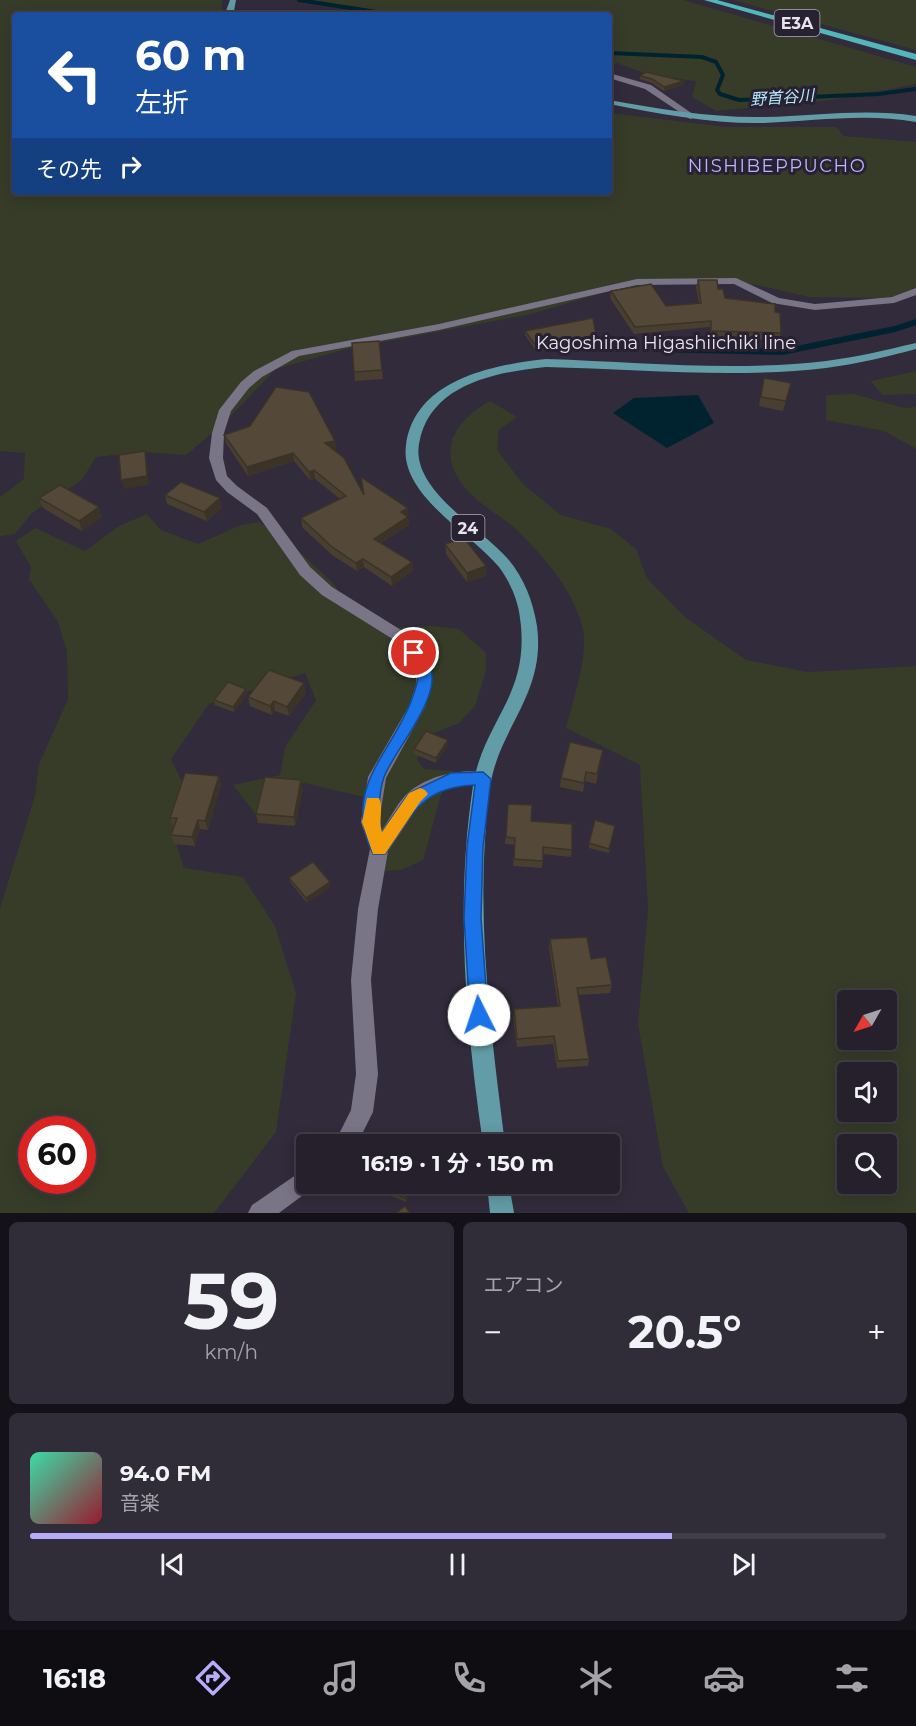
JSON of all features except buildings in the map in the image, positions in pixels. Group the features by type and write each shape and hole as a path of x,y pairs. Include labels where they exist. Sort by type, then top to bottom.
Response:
{"highway":[{"name":"E3A","path":"708,0 916,57"}],"main road":[{"path":"612,103 693,117 764,120 880,114 916,119"},
{"name":"Kagoshima Higashiichiki line","path":"493,1134 479,1015 473,918 475,847 483,779 528,670 531,647 526,608 510,573 489,545 431,497 418,481 411,448 416,428 439,397 475,377 519,365 546,363 757,368 806,366 851,362 916,346"},
{"path":"499,1194 502,1213"}],"street":[{"path":"612,76 648,87 693,117"},
{"path":"379,849 370,822 376,777 417,707 424,685 424,667 404,639 327,591 305,571 262,511 232,489 221,477 216,458 218,433 225,410 245,385 296,352 439,327 637,282 736,281 776,301 815,307 894,300 916,291"},
{"path":"350,1134 362,1112 367,1074 362,980 368,909 379,849 415,797 451,779 483,779"},
{"path":"260,1213 296,1186"}],"green space":[{"path":"0,0 222,0 221,12 12,12 12,195 612,195 612,113 726,127 837,127 843,136 916,142 916,293 882,298 809,297 756,285 671,279 616,289 531,314 346,349 276,369 223,424 186,455 142,452 96,457 82,480 32,513 15,534 0,536 0,497 24,479 25,453 0,451"},
{"path":"302,0 683,0 916,67 916,84 831,100 716,111 692,97 696,81 650,75 617,63 612,65 612,12 375,12"},
{"path":"733,0 916,0 916,50"},
{"path":"916,371 916,394 882,395 871,381"},
{"path":"854,394 904,408 916,407 916,449 884,431 826,420 826,395"},
{"path":"490,401 517,417 499,430 497,450 523,484 561,515 611,529 636,549 647,578 685,617 746,660 808,672 916,666 916,1213 689,1213 663,1167 638,1024 648,911 640,765 566,728 582,662 584,636 582,625 571,598 548,564 513,526 472,495 457,475 450,450 458,428 467,418"},
{"path":"147,514 161,530 198,544 241,525 259,522 289,542 332,582 356,614 382,628 432,626 459,629 486,653 486,671 475,706 459,723 432,734 417,759 424,769 453,771 441,795 423,860 401,870 384,871 377,854 380,794 364,797 304,783 258,817 233,785 280,775 285,747 316,700 305,673 209,704 171,759 183,784 175,839 184,868 243,877 275,926 296,993 276,1132 214,1213 0,1213 0,908 35,796 39,764 68,699 67,652 58,622 29,579 31,567 16,541 35,528 85,551 119,526"}],"water":[{"path":"698,395 714,423 667,448 613,413 634,398"}],"waterway":[{"name":"野首谷川","path":"299,0 377,12"},
{"name":"野首谷川","path":"612,53 702,57 716,62 723,75 717,90 720,94 739,100 879,94 916,89"},
{"path":"655,349 782,352 895,329 916,322"}],"slow traffic":[{"path":"373,802 370,822 379,849 415,797 420,794"}],"district":[{"name":"NISHIBEPPUCHO","path":"777,166"}],"route":[{"path":"414,653 424,667 424,685 417,707 376,777 370,822 379,849 415,797 451,779 483,779 475,847 473,918 479,1015"}]}
